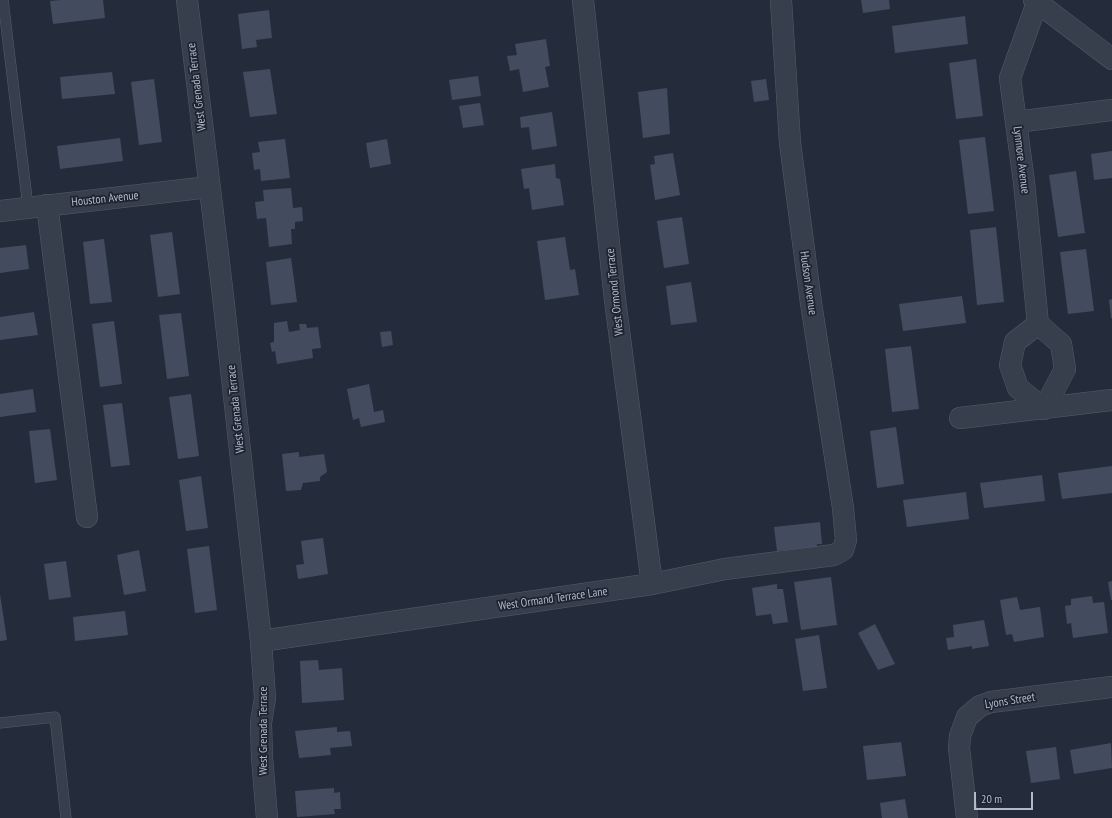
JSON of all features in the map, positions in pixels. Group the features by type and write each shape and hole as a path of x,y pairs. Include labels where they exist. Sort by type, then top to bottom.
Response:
{"street":[{"name":"West Grenada Terrace","path":"187,0 261,640 265,698 261,723 262,757 267,818"},
{"name":"West Ormond Terrace","path":"583,0 615,300 652,584"},
{"path":"1036,0 1112,59"},
{"name":"Lynmore Avenue","path":"1036,0 1010,78 1024,182 1038,324"},
{"name":"Hudson Avenue","path":"782,6 790,143 811,303 843,508 846,540 843,550"},
{"path":"1016,122 1112,110"},
{"name":"Houston Avenue","path":"0,211 209,187"},
{"path":"38,206 87,517"},
{"path":"1038,324 1061,344 1065,369 1044,409 1018,388 1010,365 1015,342 1038,324"},
{"path":"960,418 1112,400"},
{"name":"West Ormand Terrace Lane","path":"261,640 652,584 725,570 834,555 843,550"},
{"name":"Lyons Street","path":"966,818 959,748 960,736 967,717 980,706 991,702 1112,687"}],"lane":[{"path":"3,0 38,206"},
{"path":"0,723 55,717 66,818"}],"building":[{"path":"103,0 105,18 53,24 50,1"},
{"path":"861,0 889,0 890,9 863,13"},
{"path":"269,10 272,38 256,40 257,47 242,49 238,14"},
{"path":"965,16 968,44 895,53 892,26"},
{"path":"546,39 550,66 545,67 549,87 523,92 519,69 510,71 507,56 517,55 515,44"},
{"path":"976,59 983,116 956,119 949,63"},
{"path":"270,69 277,114 250,117 243,72"},
{"path":"112,72 115,94 62,99 60,77"},
{"path":"478,76 481,96 452,100 449,80"},
{"path":"154,79 162,142 139,145 131,82"},
{"path":"766,79 769,100 754,102 751,81"},
{"path":"667,88 670,134 643,138 638,92"},
{"path":"480,103 484,125 463,128 459,106"},
{"path":"552,112 557,146 532,150 529,127 521,128 520,117"},
{"path":"985,137 994,211 968,214 959,140"},
{"path":"120,138 123,161 60,169 57,146"},
{"path":"285,139 290,178 261,181 260,169 254,170 252,153 260,152 258,142"},
{"path":"387,139 391,164 370,168 366,143"},
{"path":"1112,151 1112,178 1094,180 1091,154"},
{"path":"673,153 680,195 655,200 650,165 655,164 654,156"},
{"path":"555,164 556,178 560,179 564,205 532,210 529,188 524,189 521,169"},
{"path":"1076,171 1085,233 1058,237 1049,175"},
{"path":"291,188 293,208 302,207 303,221 295,222 295,229 291,229 292,244 269,247 266,218 257,219 255,202 264,201 263,190"},
{"path":"682,217 689,264 664,268 657,221"},
{"path":"996,227 1004,302 977,305 970,230"},
{"path":"172,232 180,294 158,297 150,235"},
{"path":"565,237 570,270 575,269 579,295 545,300 537,241"},
{"path":"104,239 112,302 90,304 83,242"},
{"path":"26,245 29,269 0,273 0,248"},
{"path":"1086,249 1094,311 1068,314 1060,252"},
{"path":"291,258 297,302 271,305 266,262"},
{"path":"691,282 697,322 671,325 666,286"},
{"path":"962,296 966,323 903,331 899,304"},
{"path":"1112,299 1112,318 1111,318 1109,300"},
{"path":"34,312 38,335 0,340 0,317"},
{"path":"181,313 189,376 167,379 159,315"},
{"path":"114,321 122,384 100,387 92,324"},
{"path":"287,321 289,332 300,330 299,324 306,324 307,328 318,327 321,348 312,349 313,358 277,364 275,351 272,352 270,343 274,342 274,323"},
{"path":"391,331 393,345 382,347 380,332"},
{"path":"911,346 919,409 892,412 885,349"},
{"path":"369,384 374,412 383,410 385,422 361,427 359,418 353,420 347,389"},
{"path":"33,389 36,412 0,417 0,394"},
{"path":"191,394 199,456 178,459 169,397"},
{"path":"122,403 130,465 111,467 103,405"},
{"path":"896,427 904,484 877,488 870,431"},
{"path":"50,429 57,480 35,483 29,431"},
{"path":"299,452 299,457 324,454 327,472 320,477 320,481 303,483 301,490 286,491 282,454"},
{"path":"1112,466 1112,493 1062,499 1058,473"},
{"path":"1042,475 1045,501 984,508 980,483"},
{"path":"201,476 208,528 186,531 179,480"},
{"path":"966,492 969,519 907,527 903,500"},
{"path":"820,522 822,544 817,544 818,550 804,552 804,548 777,551 774,527"},
{"path":"323,538 328,574 298,579 296,565 304,564 301,541"},
{"path":"209,546 217,610 195,613 187,549"},
{"path":"139,550 146,591 124,595 117,555"},
{"path":"66,561 71,597 49,600 44,564"},
{"path":"831,577 837,625 801,630 794,582"},
{"path":"1112,581 1112,600 1111,600 1108,582"},
{"path":"777,584 777,589 783,589 788,622 773,624 771,614 756,616 752,588"},
{"path":"0,594 7,640 0,641"},
{"path":"1092,596 1093,603 1104,602 1108,633 1073,638 1071,623 1067,624 1065,606 1071,605 1071,599"},
{"path":"1017,597 1020,610 1040,607 1044,637 1014,642 1012,634 1006,635 1000,600"},
{"path":"125,611 128,635 75,641 73,617"},
{"path":"984,620 989,646 972,649 972,646 948,650 946,638 954,637 953,625"},
{"path":"875,624 895,664 878,670 858,633"},
{"path":"819,635 827,688 803,691 795,639"},
{"path":"318,660 319,670 342,668 344,700 302,703 300,661"},
{"path":"337,727 337,732 350,731 352,746 330,748 331,755 299,758 295,731"},
{"path":"901,742 906,776 867,780 863,746"},
{"path":"1111,743 1112,768 1074,774 1070,750"},
{"path":"1056,747 1060,779 1031,783 1026,751"},
{"path":"334,788 334,793 340,792 341,809 334,809 335,814 297,817 295,791"},
{"path":"905,799 908,818 882,818 880,803"}]}
